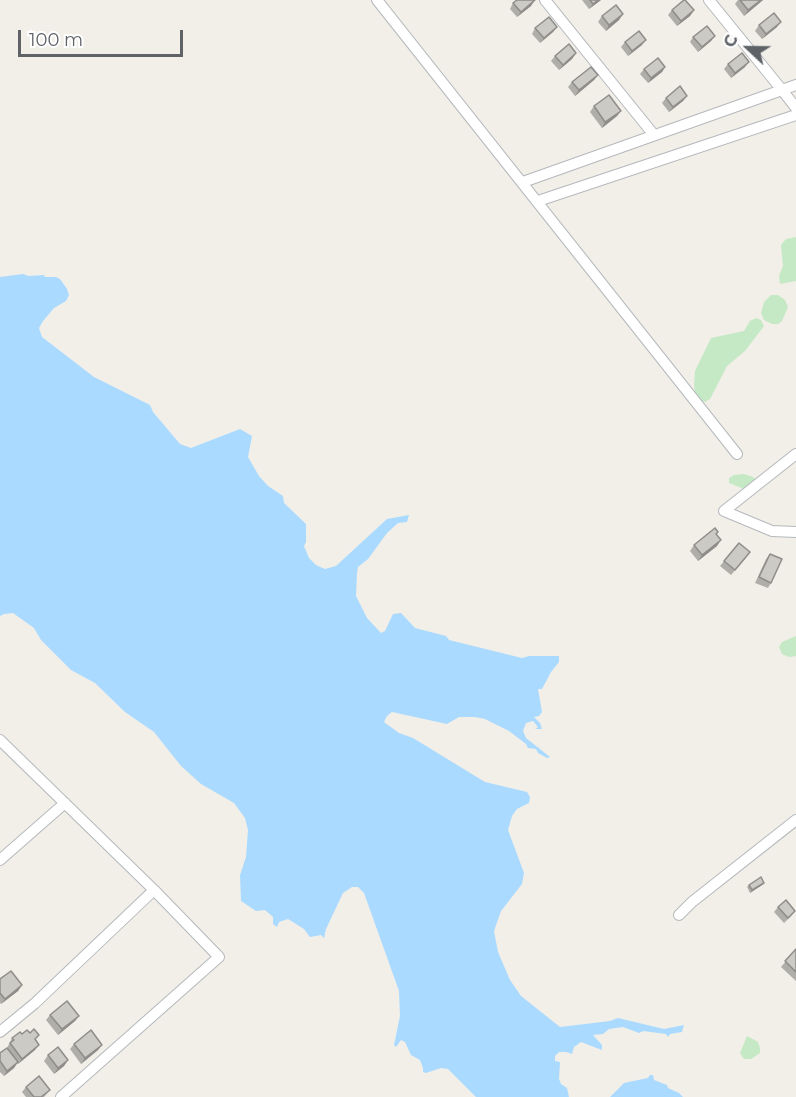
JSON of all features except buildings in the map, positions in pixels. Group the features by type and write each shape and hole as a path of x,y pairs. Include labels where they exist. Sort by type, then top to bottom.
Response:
{"street":[{"path":"376,0 737,453"},
{"path":"545,0 654,135"},
{"path":"709,0 796,108"},
{"path":"523,182 796,85"},
{"path":"538,201 796,115"},
{"path":"796,454 724,512 771,531 796,532"},
{"path":"0,740 154,890 219,957 61,1097"},
{"path":"0,860 65,802"},
{"path":"679,915 692,902 796,820"},
{"path":"0,1032 34,1004 154,890"}],"green space":[{"path":"796,237 796,281 780,284 779,276 783,266 781,245 786,239"},
{"path":"771,295 778,295 785,300 788,307 782,321 778,324 764,320 761,313 764,302"},
{"path":"756,318 761,320 764,326 745,351 727,366 710,399 705,402 696,398 695,371 711,338 744,331 750,321"},
{"path":"744,474 757,481 744,489 729,483 729,478 734,475"},
{"path":"796,636 796,656 789,657 782,654 779,647 782,642"},
{"path":"747,1036 758,1042 760,1048 760,1053 751,1059 744,1059 740,1053"}],"water":[{"path":"23,274 56,277 60,279 69,295 66,301 54,308 43,321 39,328 42,337 94,377 150,405 153,412 180,444 191,448 240,429 252,436 248,457 259,476 268,486 283,496 284,503 306,524 304,546 309,558 316,565 325,569 336,566 387,519 409,515 407,522 398,523 387,533 368,559 358,567 356,596 367,618 381,633 385,631 393,614 401,613 415,628 446,636 449,640 522,658 559,656 559,662 542,689 538,689 542,712 539,716 534,717 542,729 535,729 538,727 533,721 526,723 523,731 526,738 550,757 547,758 538,753 536,749 528,748 509,731 485,719 459,717 447,724 392,712 384,722 485,782 527,792 530,797 529,803 517,809 512,816 508,830 524,873 522,884 501,911 494,931 498,952 510,980 521,996 560,1027 618,1018 664,1029 684,1025 682,1032 670,1034 668,1037 666,1034 643,1031 639,1033 623,1027 609,1029 603,1034 593,1035 602,1045 602,1050 581,1042 574,1047 572,1054 559,1052 555,1056 555,1061 560,1062 559,1079 561,1084 567,1088 569,1097 476,1097 448,1069 441,1068 423,1072 420,1060 411,1055 405,1042 401,1040 396,1047 394,1045 400,1016 399,991 364,893 358,887 352,887 343,893 324,938 321,935 310,937 304,929 288,919 279,922 277,927 273,924 273,917 265,910 256,911 241,901 240,875 246,857 248,830 245,818 234,803 201,784 181,766 154,732 125,712 95,683 71,670 41,640 34,628 13,613 0,616 0,277"},
{"path":"653,1075 654,1080 667,1085 683,1097 610,1097 624,1083 648,1078"}]}
